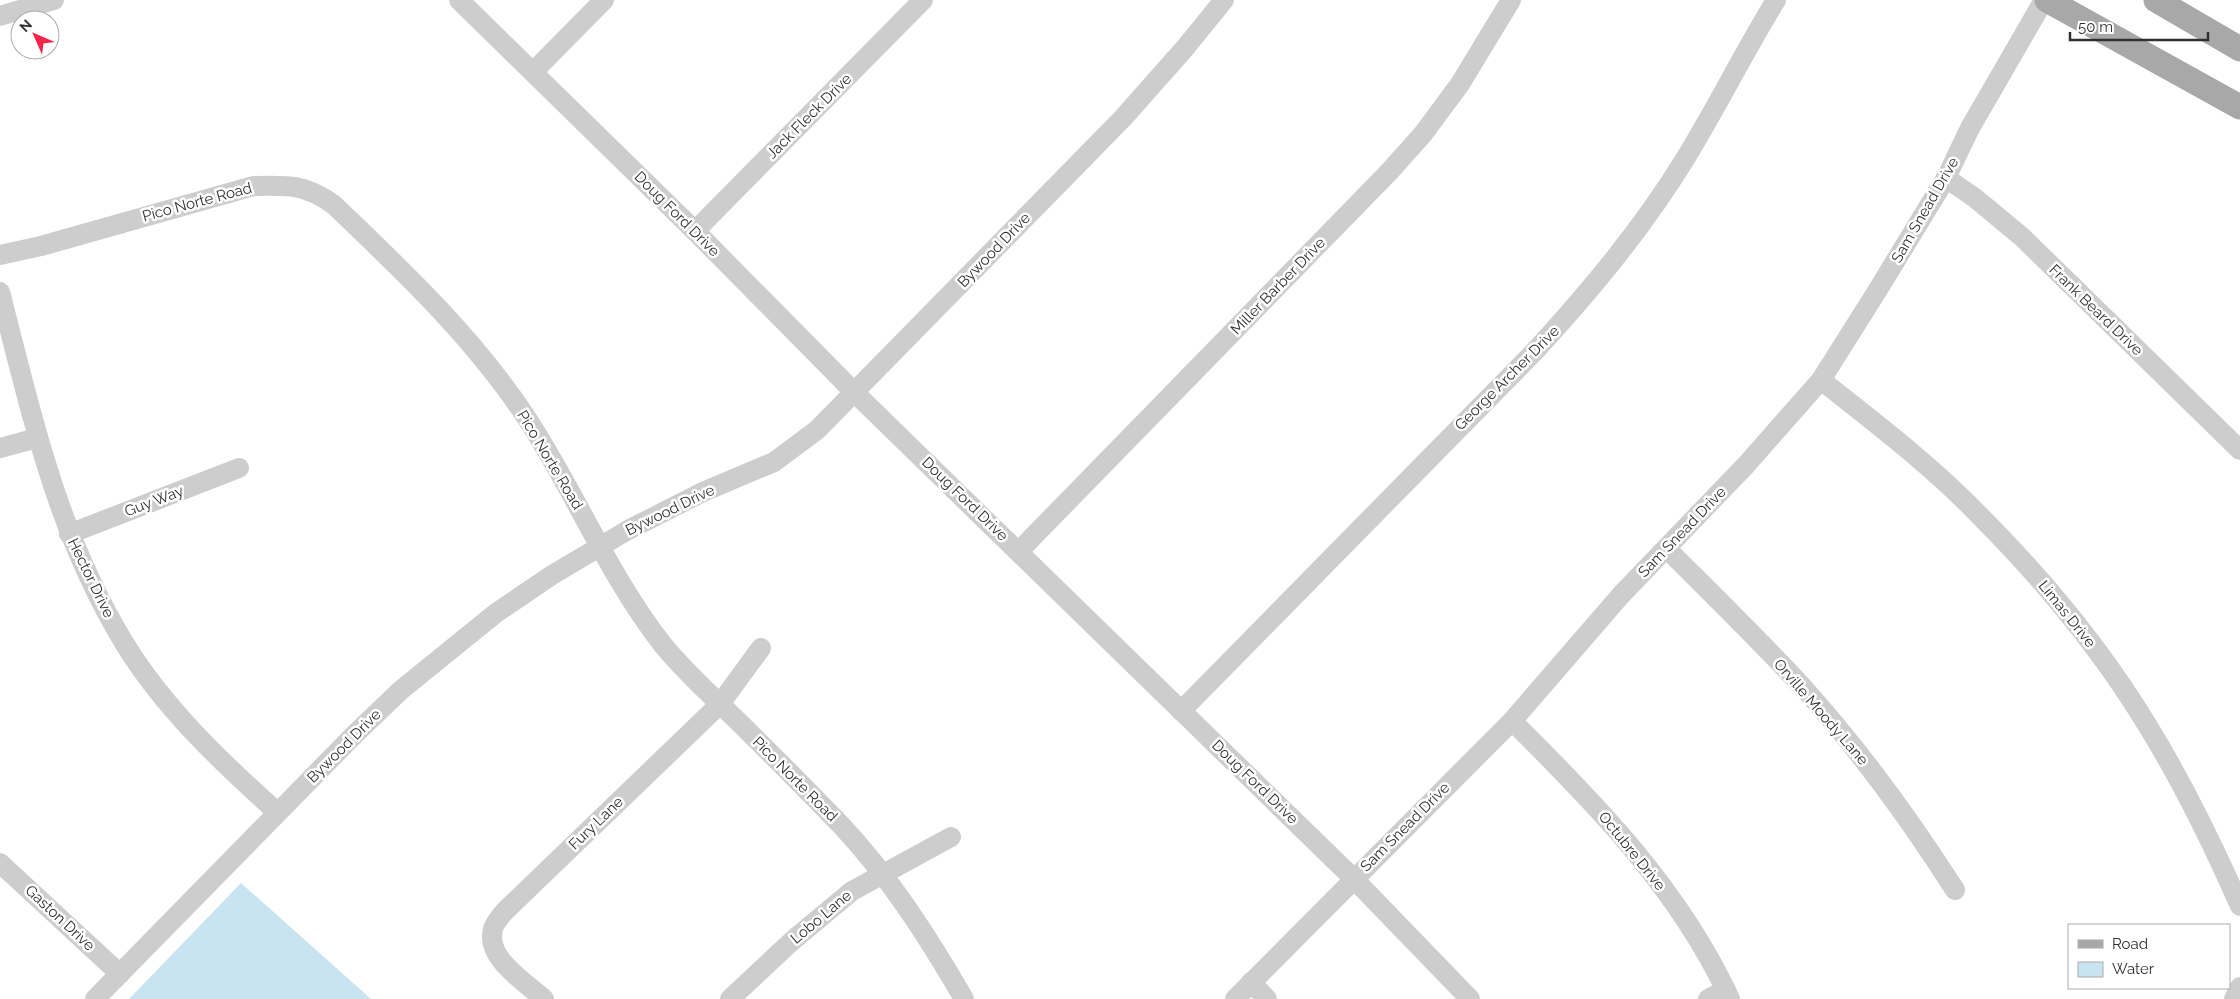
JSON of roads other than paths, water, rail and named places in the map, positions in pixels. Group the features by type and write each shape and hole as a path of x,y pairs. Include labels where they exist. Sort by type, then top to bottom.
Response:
{"main road":[{"path":"2047,0 2240,107"},
{"path":"2156,0 2240,48"}],"street":[{"path":"0,16 54,0"},
{"name":"Doug Ford Drive","path":"459,0 695,231 856,393 1353,878 1470,999"},
{"path":"532,72 604,0"},
{"name":"Jack Fleck Drive","path":"695,231 923,0"},
{"name":"Bywood Drive","path":"95,999 277,812 361,729 423,672 496,613 552,576 628,530 703,492 774,462 817,430 856,393 1123,118 1185,48 1224,0"},
{"name":"Miller Barber Drive","path":"1019,551 1390,172 1423,134 1460,84 1511,0"},
{"name":"George Archer Drive","path":"1181,710 1535,351 1580,302 1651,211 1685,159 1776,0"},
{"name":"Sam Snead Drive","path":"1235,999 1353,878 1512,721 1621,595 1746,465 1821,380 1946,178 1970,128 2044,0"},
{"name":"Frank Beard Drive","path":"1946,178 1975,198 2022,238 2240,450"},
{"name":"Pico Norte Road","path":"0,255 41,246 254,186 290,185 306,189 334,204 410,278 500,379 544,445 600,548 644,619 664,647 693,680 720,704 842,826 904,903 964,999"},
{"name":"Hector Drive","path":"0,292 37,438 69,534 99,599 123,642 159,691 209,748 277,812"},
{"name":"Limas Drive","path":"1821,380 1937,475 1979,514 2033,572 2082,630 2122,686 2154,736 2196,814 2240,906"},
{"path":"0,448 37,438"},
{"name":"Guy Way","path":"69,534 239,468"},
{"name":"Orville Moody Lane","path":"1667,549 1754,636 1832,722 1891,796 1955,890"},
{"name":"Fury Lane","path":"544,999 498,959 492,946 493,929 504,912 720,704 761,648"},
{"name":"Octubre Drive","path":"1512,721 1581,790 1647,866 1712,961 1728,995"},
{"name":"Lobo Lane","path":"730,999 792,941 852,891 951,837"},
{"name":"Gaston Drive","path":"0,862 120,974"},
{"path":"1251,982 1267,999"},
{"path":"2234,999 2240,987"},
{"path":"1708,999 1728,995"}],"water":[{"path":"241,883 371,999 129,999"}]}
